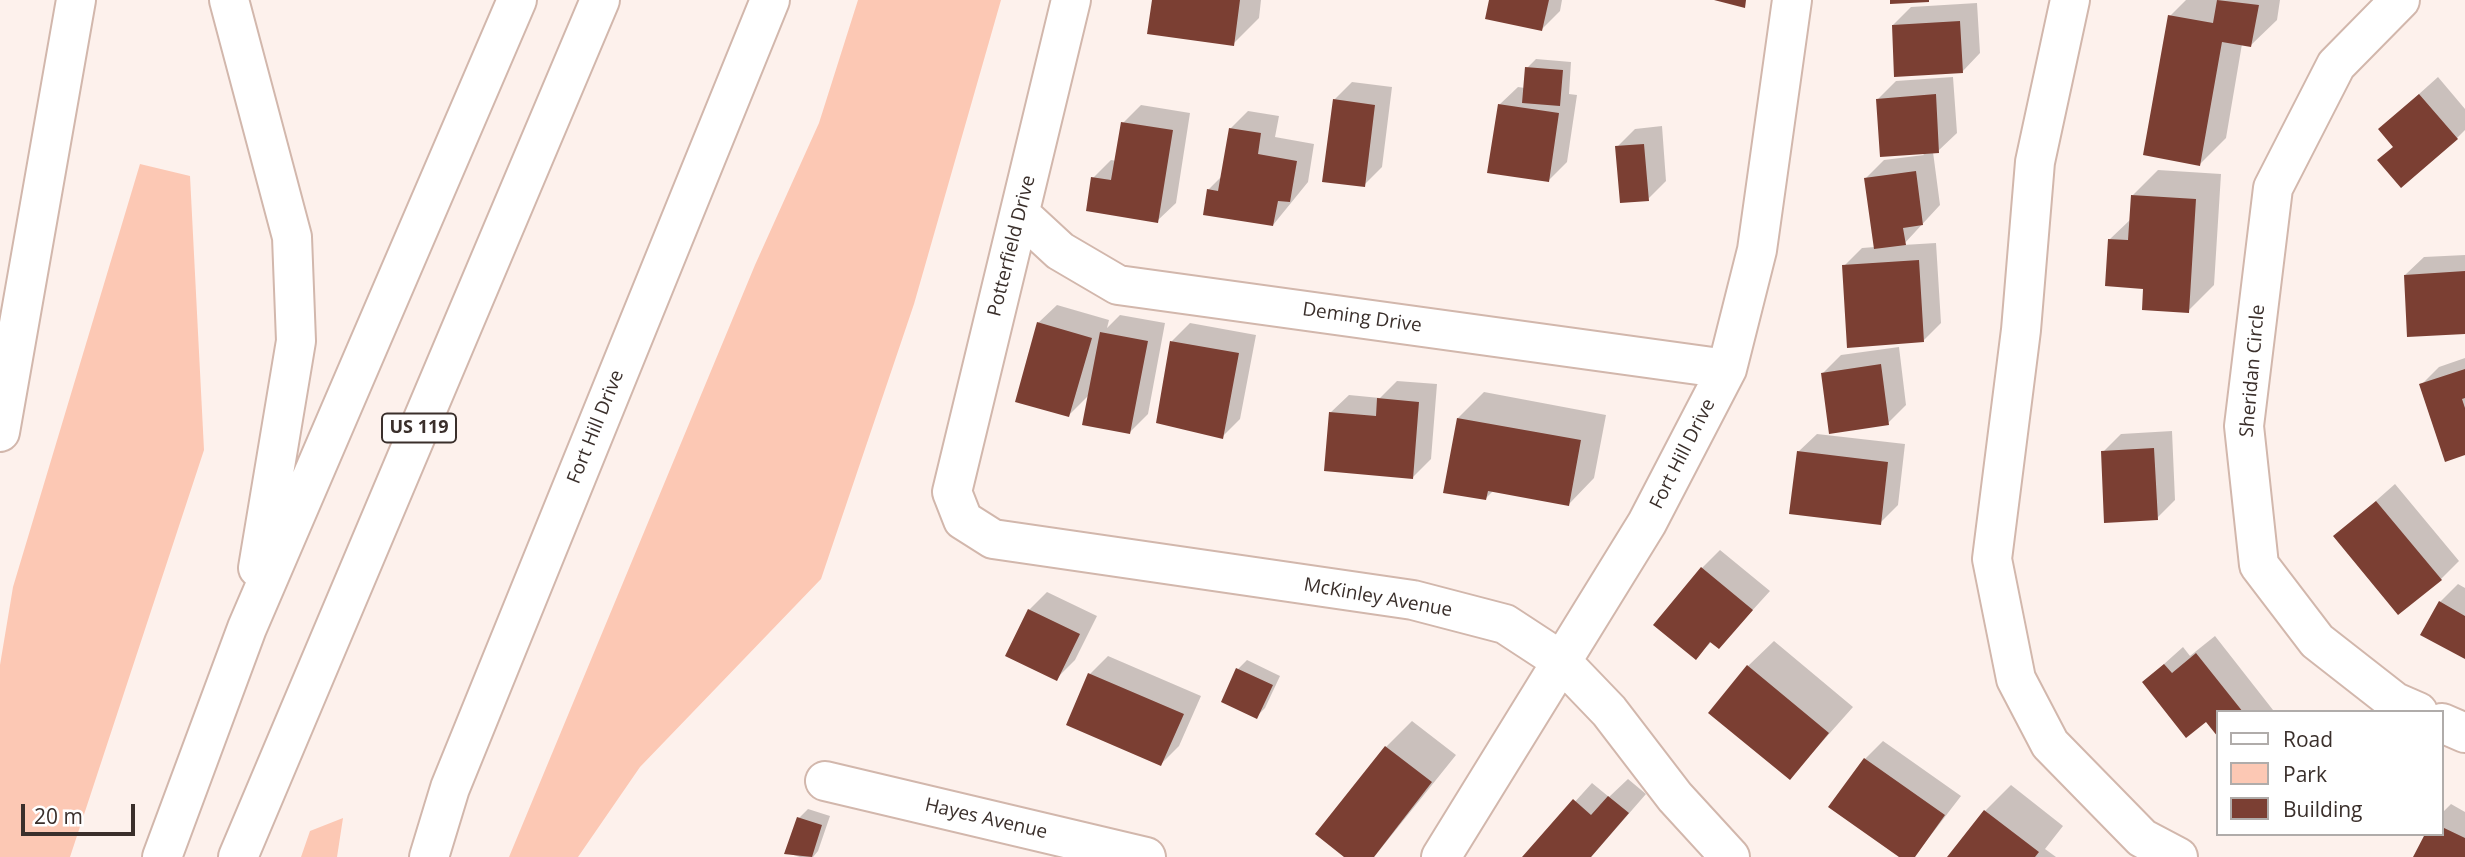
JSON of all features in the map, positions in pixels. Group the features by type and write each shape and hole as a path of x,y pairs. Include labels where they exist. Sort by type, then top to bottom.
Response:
{"main road":[{"path":"0,432 76,0"},
{"path":"162,857 247,628 517,0"},
{"name":"US 119","path":"238,857 600,0"},
{"name":"Fort Hill Drive","path":"429,857 450,788 770,0"},
{"name":"Potterfield Drive","path":"952,492 1071,0"},
{"name":"Fort Hill Drive","path":"1441,857 1560,660 1647,523 1727,369 1757,250 1792,0"},
{"path":"2070,0 2035,162 2021,330 1993,559 2016,679 2050,744 2142,838 2178,857"},
{"name":"Sheridan Circle","path":"2400,0 2336,65 2273,188 2244,426 2259,565 2317,641 2395,702 2413,710"},
{"path":"235,17 292,237 296,341 247,628"},
{"name":"Deming Drive","path":"1020,214 1060,251 1118,285 1727,369"},
{"name":"McKinley Avenue","path":"952,492 963,520 992,539 1413,600 1505,624 1560,660 1609,712 1675,797 1730,857"},
{"path":"2444,724 2465,733"},
{"name":"Hayes Avenue","path":"825,781 1146,857"}],"green space":[{"path":"858,0 1001,0 914,304 821,579 640,767 578,857 509,857 755,265 819,123"},
{"path":"140,164 190,176 204,450 70,857 0,857 0,665 13,587"},
{"path":"343,818 337,857 301,857 310,831"}],"building":[{"path":"1152,0 1240,0 1234,46 1147,34"},
{"path":"1489,0 1549,0 1542,31 1485,19"},
{"path":"1714,0 1746,0 1745,8"},
{"path":"1890,0 1929,0 1929,2 1890,4"},
{"path":"2217,0 2259,5 2251,47 2222,42 2200,166 2143,155 2168,15 2213,23"},
{"path":"1960,21 1963,73 1894,77 1892,25"},
{"path":"1525,67 1563,70 1560,106 1522,103"},
{"path":"1936,94 1939,153 1880,157 1876,99"},
{"path":"2419,94 2458,139 2401,188 2377,160 2393,147 2378,129"},
{"path":"1333,99 1375,105 1365,187 1322,182"},
{"path":"1498,104 1559,113 1549,182 1487,173"},
{"path":"1121,122 1173,130 1158,223 1086,211 1091,177 1111,180"},
{"path":"1229,128 1261,133 1258,154 1297,161 1290,202 1278,201 1273,226 1203,215 1207,189 1218,191"},
{"path":"1644,144 1649,201 1620,203 1615,146"},
{"path":"1916,171 1923,225 1903,228 1906,245 1874,249 1864,178"},
{"path":"2131,195 2196,199 2189,313 2142,310 2143,289 2105,286 2108,239 2128,240"},
{"path":"1919,260 1924,342 1847,348 1842,265"},
{"path":"2465,271 2465,334 2407,337 2404,275"},
{"path":"1037,322 1092,338 1069,417 1015,402"},
{"path":"1100,332 1148,341 1130,434 1082,425"},
{"path":"1170,341 1239,353 1223,439 1156,423"},
{"path":"1881,364 1889,425 1829,434 1821,373"},
{"path":"2465,369 2465,398 2462,399 2465,408 2465,455 2445,462 2419,384"},
{"path":"1377,398 1419,402 1413,479 1324,471 1329,412 1376,416"},
{"path":"1457,418 1581,440 1569,506 1488,491 1486,500 1443,493"},
{"path":"2154,448 2158,520 2104,523 2101,451"},
{"path":"1797,451 1888,462 1881,525 1789,514"},
{"path":"2376,501 2442,580 2398,615 2333,536"},
{"path":"1701,567 1753,610 1719,649 1710,642 1696,660 1653,625"},
{"path":"2439,601 2465,616 2465,659 2420,635"},
{"path":"1028,609 1080,634 1057,681 1005,656"},
{"path":"2196,653 2241,710 2216,710 2216,734 2206,722 2186,738 2142,682 2164,664 2172,673"},
{"path":"1747,665 1829,733 1790,780 1708,713"},
{"path":"1236,668 1273,685 1257,719 1221,702"},
{"path":"1088,673 1184,714 1161,766 1066,725"},
{"path":"1385,746 1432,782 1374,857 1344,857 1315,834"},
{"path":"1864,758 1945,815 1915,857 1899,857 1828,807"},
{"path":"1608,796 1629,813 1591,857 1522,857 1573,799 1591,815"},
{"path":"1984,810 2039,852 2035,857 1947,857"},
{"path":"797,817 822,825 812,857 784,854"},
{"path":"2444,828 2465,838 2465,857 2413,857 2424,836 2444,836"}]}
